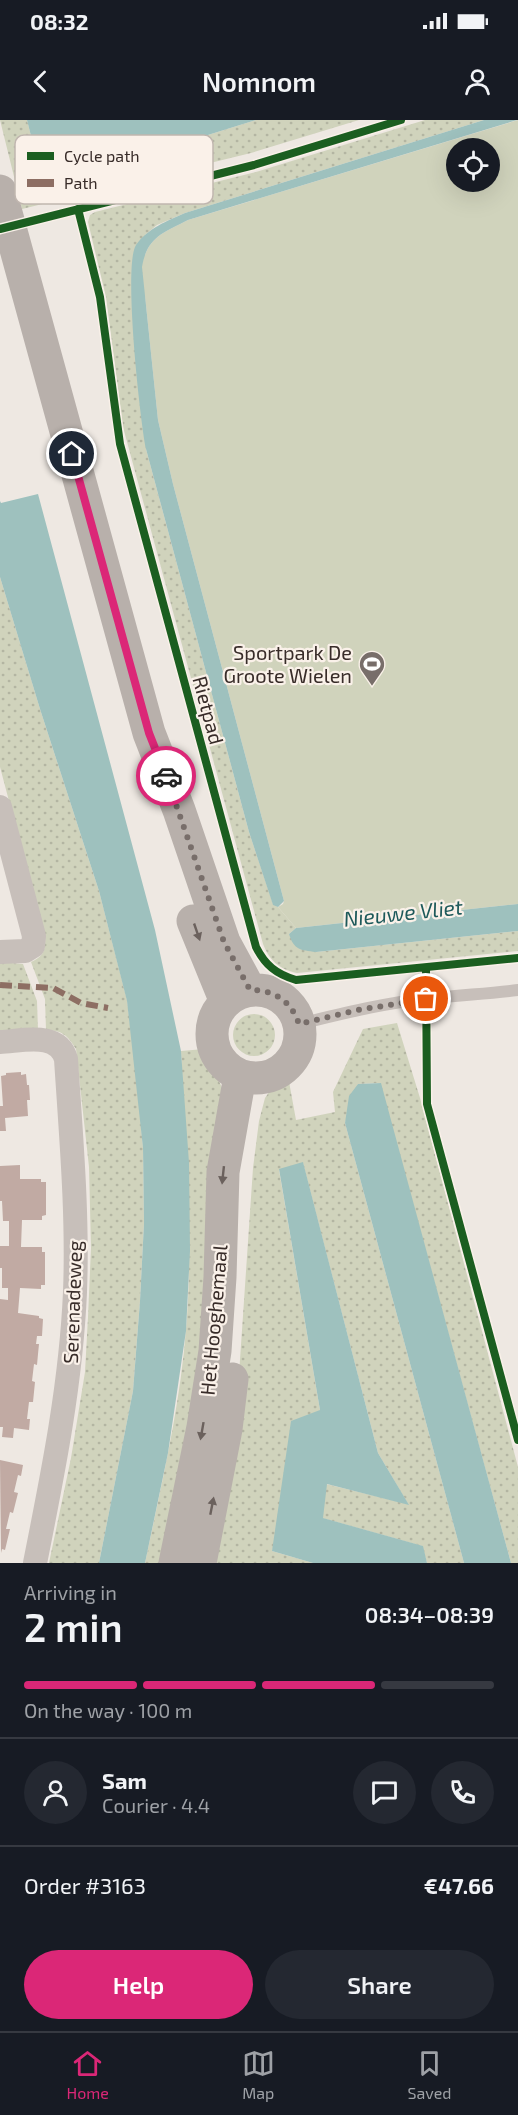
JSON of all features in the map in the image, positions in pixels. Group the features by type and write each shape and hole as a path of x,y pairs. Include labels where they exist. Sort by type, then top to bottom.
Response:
{"street":[{"path":"0,191 149,733 158,813 198,937 238,996"},
{"path":"0,807 34,936 33,946 25,951 0,952"},
{"path":"261,990 281,998 289,1005 299,1024 299,1046 295,1056 280,1071 250,1077 224,1065 214,1047 212,1028 219,1009 238,996 261,990"},
{"name":"Serenadeweg","path":"0,1042 41,1040 55,1042 64,1051 66,1059 74,1217 75,1291 69,1369 58,1452 35,1563"},
{"name":"Het Hooghemaal","path":"176,1563 203,1427 215,1351 223,1172 250,1077"},
{"name":"Het Hooghemaal","path":"200,1563 226,1429 236,1351 246,1160 252,1118 250,1077"}],"lane":[{"path":"299,1024 358,1010 426,999 518,990"}],"green space":[{"path":"0,120 27,120 31,135 15,135 15,181"},
{"path":"256,120 359,120 213,162 213,135 208,135"},
{"path":"425,120 484,120 185,213 157,225 145,235 146,449 249,832 273,904 296,928 289,934 316,952 518,931 518,951 297,973 276,963 263,944 123,427 106,297 88,222 90,215 95,212 127,204 213,204 213,183 256,172"},
{"name":"Sportpark De Groote Wielen","path":"518,120 518,904 296,928 278,907 284,901 158,420 142,267 144,257 152,242 188,220 446,142 446,192 500,192 500,138 459,138"},
{"path":"21,204 42,204 22,209"},
{"path":"0,577 99,891 127,1000 137,1080 143,1148 144,1223 133,1391 99,1563 49,1563 71,1458 85,1372 91,1248 89,1167 76,1049 64,1035 46,1030 45,999 31,962 43,952 45,937 0,767"},
{"path":"0,962 23,964 37,1001 38,1030 0,1032"},
{"path":"254,1014 262,1015 269,1020 274,1027 274,1043 269,1050 262,1055 254,1056 246,1055 239,1050 234,1043 233,1035 234,1027 239,1020 246,1015"},
{"path":"397,1023 420,1098 518,1467 518,1563 511,1563 380,1083 358,1084 345,1123 464,1563 427,1563 422,1546 322,1518 326,1484 408,1504 378,1453 303,1163 279,1170 320,1410 272,1551 313,1563 211,1563 237,1404 253,1168 259,1121 265,1098 274,1085 288,1076 296,1120 335,1112 333,1092 363,1029"},
{"path":"204,1049 225,1094 209,1340 165,1563 145,1563 175,1417 186,1329 189,1225 181,1051"}],"water":[{"path":"27,120 256,120 208,135 31,135"},
{"path":"484,120 517,120 458,138 446,138 446,142 188,220 157,237 144,257 142,267 158,420 284,901 278,907 273,905 249,832 146,449 140,408 132,311 132,258 136,245 146,234 185,213"},
{"path":"38,494 155,930 181,1051 189,1163 190,1251 186,1331 168,1453 145,1563 99,1563 133,1391 144,1223 143,1148 127,1001 99,891 0,577 0,501 1,503"},
{"path":"518,904 518,931 316,952 298,948 289,934 296,928"},
{"path":"381,1083 511,1563 464,1563 345,1123 349,1096 358,1084"},
{"path":"303,1162 378,1453 409,1505 327,1484 323,1518 423,1546 427,1563 313,1563 272,1551 291,1421 320,1410 279,1169"}],"building":[{"path":"21,1072 21,1075 26,1074 27,1085 29,1085 28,1116 5,1118 6,1131 0,1131 0,1106 3,1106 1,1076 6,1073"},
{"path":"20,1165 20,1179 41,1179 41,1182 46,1182 46,1215 42,1216 42,1220 22,1220 21,1247 42,1247 42,1252 45,1252 45,1285 41,1285 41,1289 20,1288 18,1313 39,1316 43,1319 42,1336 37,1336 36,1344 39,1344 37,1365 34,1364 32,1381 35,1382 33,1402 29,1402 27,1419 30,1419 29,1430 14,1428 13,1438 2,1437 3,1427 0,1427 0,1299 8,1300 8,1288 2,1288 0,1246 9,1246 9,1221 3,1221 2,1201 0,1201 0,1166"},
{"path":"0,1460 23,1465 14,1492 18,1493 13,1513 10,1512 6,1529 10,1529 5,1550 2,1549 1,1553"}],"marked path":[{"path":"0,985 53,988 81,1003 108,1008"}],"cycle path":[{"path":"213,175 401,120"},
{"path":"0,229 99,204"},
{"name":"Rietpad","path":"78,209 100,297 120,444 259,953 272,968 296,980 518,958"},
{"path":"426,968 427,1104 518,1440"}],"way so far":[{"path":"166,776 224,942 250,990 261,990 281,998 289,1005 299,1024 358,1010 426,999"}],"place":[{"name":"Sportpark De Groote Wielen","path":"372,687"}],"route":[{"path":"72,454 149,733 166,776"}],"water label":[{"name":"Nieuwe Vliet","path":"403,912"}]}
